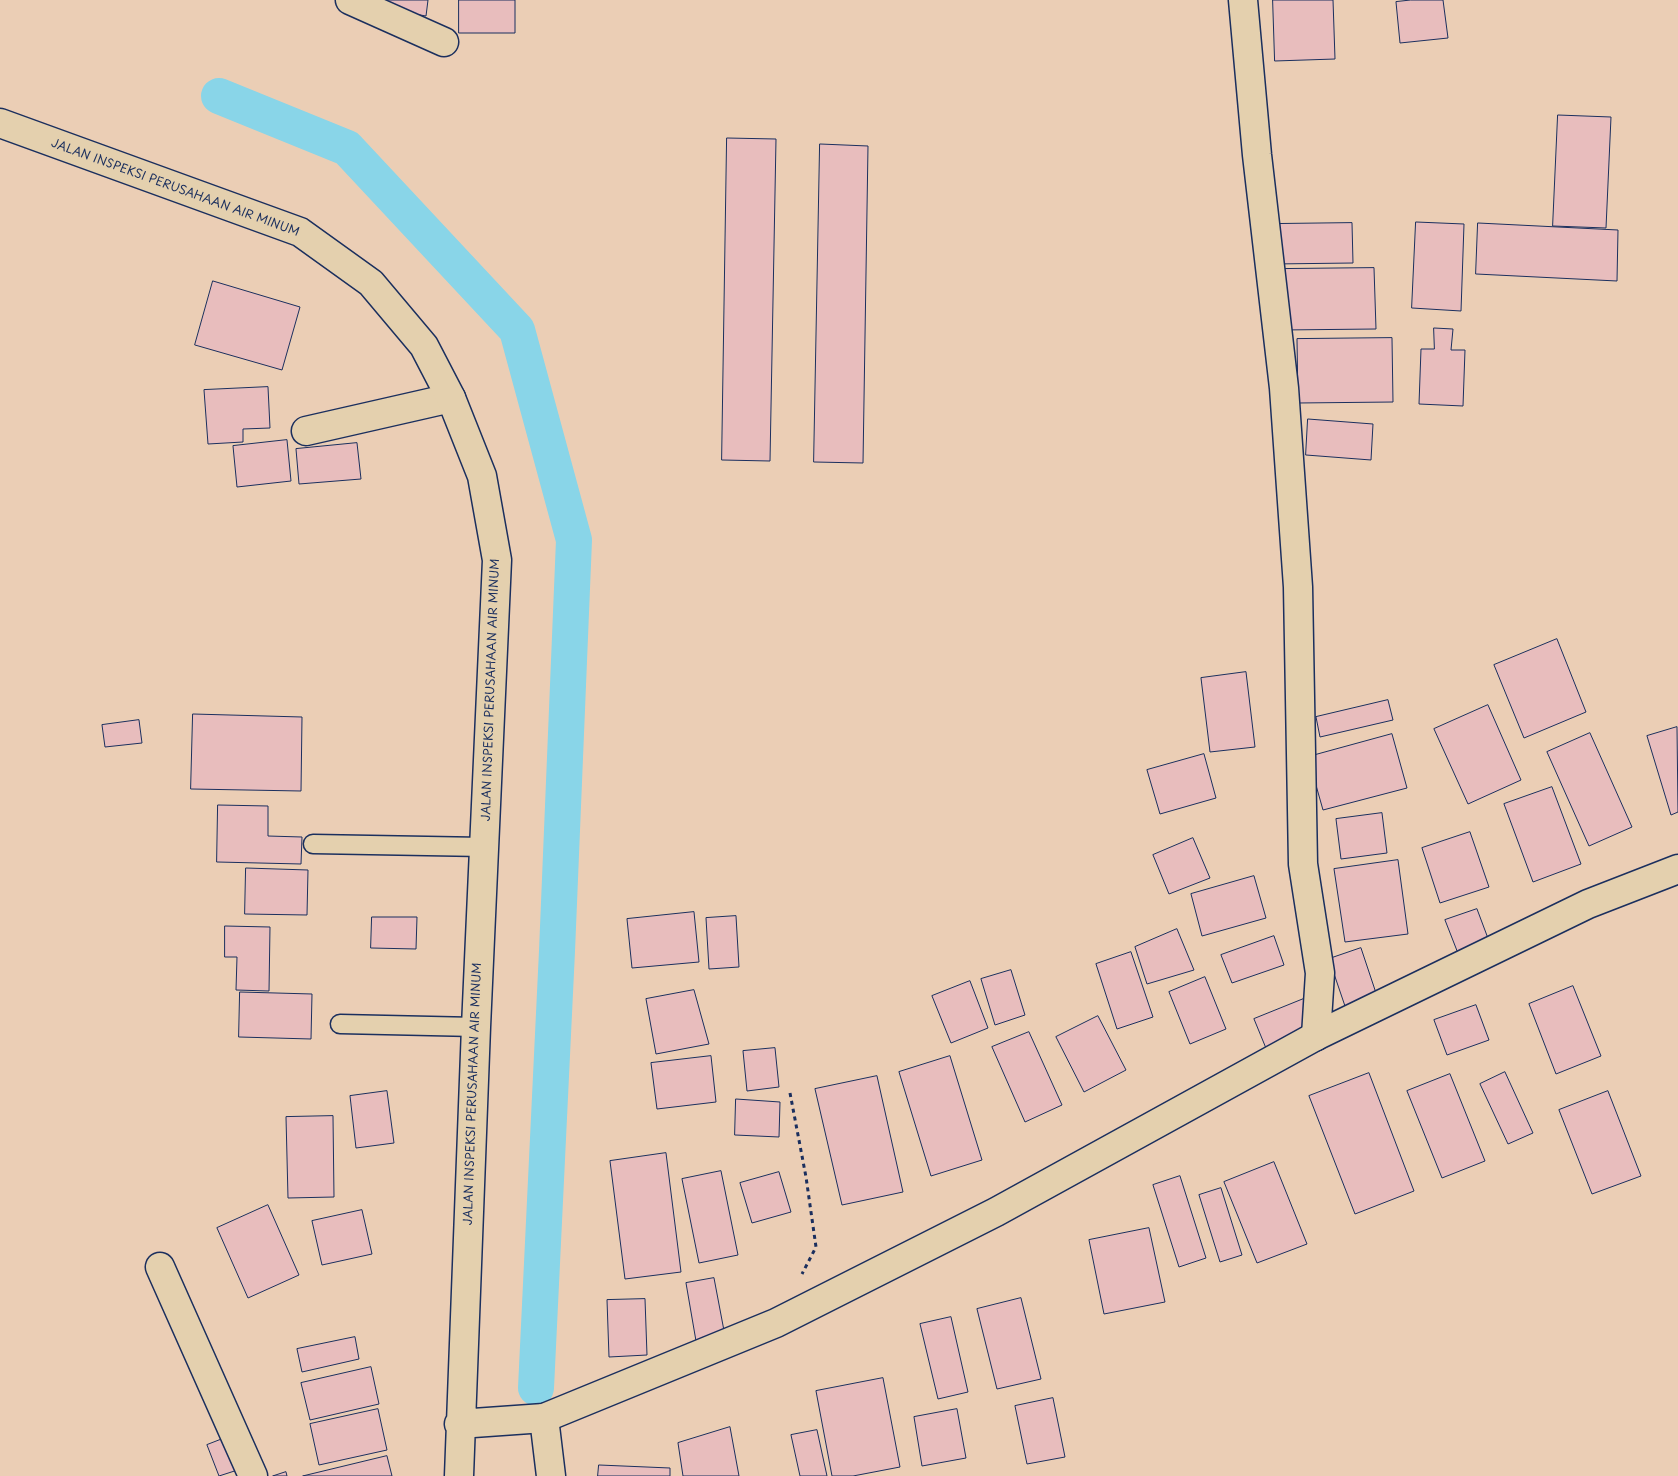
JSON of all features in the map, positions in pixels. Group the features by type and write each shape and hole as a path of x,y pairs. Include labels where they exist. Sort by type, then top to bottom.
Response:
{"street":[{"path":"350,0 444,42"},
{"path":"1243,0 1257,156 1284,388 1297,568 1303,864 1320,973 1316,1036"},
{"name":"JALAN INSPEKSI PERUSAHAAN AIR MINUM","path":"0,123 300,232 371,283 424,346 451,398 482,476 497,560 459,1424 459,1476"},
{"path":"306,432 451,398"},
{"path":"459,1424 544,1418 776,1323 996,1212 1316,1036 1588,904 1678,869"},
{"path":"160,1267 253,1476"},
{"path":"544,1418 551,1476"}],"lane":[{"path":"313,844 484,847"},
{"path":"340,1024 476,1027"}],"path":[{"path":"790,1092 806,1177 816,1247 798,1281"}],"building":[{"path":"382,0 428,0 426,16 380,8"},
{"path":"459,0 515,0 515,33 459,33"},
{"path":"1273,0 1333,0 1335,59 1275,61"},
{"path":"1443,0 1448,38 1400,43 1396,2"},
{"path":"1558,115 1611,117 1606,228 1553,226"},
{"path":"727,138 776,139 770,461 722,460"},
{"path":"820,144 868,146 863,463 814,462"},
{"path":"1416,222 1464,224 1461,311 1412,308"},
{"path":"1352,223 1353,263 1273,264 1273,224"},
{"path":"1478,223 1618,230 1617,281 1476,274"},
{"path":"1374,268 1376,329 1282,330 1281,269"},
{"path":"213,281 300,307 282,370 195,345"},
{"path":"1434,328 1453,329 1451,350 1465,350 1463,406 1419,404 1421,349 1434,349"},
{"path":"1392,338 1393,402 1298,403 1297,339"},
{"path":"268,387 270,428 243,429 243,442 208,444 204,390"},
{"path":"1308,419 1373,424 1371,460 1306,455"},
{"path":"287,440 291,481 237,487 233,446"},
{"path":"357,443 361,479 299,484 296,449"},
{"path":"1557,639 1586,712 1524,738 1494,665"},
{"path":"1246,672 1255,747 1210,752 1201,678"},
{"path":"1388,700 1393,720 1320,737 1316,717"},
{"path":"1488,705 1521,780 1468,804 1434,729"},
{"path":"193,714 302,717 301,791 191,789"},
{"path":"139,720 142,743 105,747 102,725"},
{"path":"1677,727 1678,812 1671,815 1647,736"},
{"path":"1590,733 1632,827 1589,846 1547,752"},
{"path":"1392,734 1407,788 1323,810 1308,757"},
{"path":"1204,754 1216,798 1160,814 1147,770"},
{"path":"1552,787 1581,864 1533,882 1504,804"},
{"path":"218,805 268,806 268,836 302,837 301,864 217,862"},
{"path":"1382,813 1387,853 1341,859 1336,819"},
{"path":"1470,832 1489,887 1440,903 1422,848"},
{"path":"1193,838 1210,878 1169,894 1153,855"},
{"path":"1398,860 1408,934 1345,942 1334,869"},
{"path":"246,868 308,870 307,915 245,914"},
{"path":"1254,876 1266,918 1202,936 1191,894"},
{"path":"1477,909 1492,949 1461,961 1445,920"},
{"path":"694,912 699,962 632,968 627,919"},
{"path":"736,916 739,967 709,969 706,918"},
{"path":"372,917 417,917 416,949 371,948"},
{"path":"225,926 270,927 269,991 236,990 237,957 225,957"},
{"path":"1177,929 1194,970 1147,984 1135,947"},
{"path":"1274,936 1284,965 1232,983 1221,955"},
{"path":"1361,948 1379,1002 1347,1012 1329,959"},
{"path":"1131,952 1153,1017 1117,1029 1096,964"},
{"path":"1011,970 1025,1015 995,1025 981,979"},
{"path":"1205,977 1226,1029 1190,1044 1169,992"},
{"path":"970,981 988,1028 951,1043 932,996"},
{"path":"1573,986 1601,1056 1556,1074 1529,1004"},
{"path":"694,990 709,1044 656,1054 646,999"},
{"path":"240,992 312,994 311,1039 239,1037"},
{"path":"1306,998 1321,1037 1270,1058 1254,1019"},
{"path":"1476,1005 1489,1040 1447,1055 1434,1020"},
{"path":"1098,1016 1126,1070 1084,1092 1056,1037"},
{"path":"1029,1032 1062,1105 1025,1122 992,1047"},
{"path":"775,1048 779,1087 747,1091 743,1051"},
{"path":"711,1056 716,1102 657,1109 651,1063"},
{"path":"950,1056 982,1160 931,1176 899,1072"},
{"path":"1505,1072 1533,1133 1508,1144 1480,1084"},
{"path":"1369,1073 1414,1191 1355,1214 1309,1096"},
{"path":"1450,1074 1485,1161 1442,1178 1407,1091"},
{"path":"877,1076 903,1192 842,1205 815,1089"},
{"path":"387,1091 394,1143 356,1148 350,1096"},
{"path":"1608,1091 1641,1176 1592,1194 1559,1110"},
{"path":"736,1099 780,1102 779,1137 735,1135"},
{"path":"333,1116 334,1197 288,1198 286,1117"},
{"path":"666,1153 681,1272 625,1279 610,1161"},
{"path":"1274,1162 1307,1244 1257,1263 1224,1182"},
{"path":"721,1171 738,1255 699,1263 682,1179"},
{"path":"779,1172 791,1212 752,1223 740,1183"},
{"path":"1180,1176 1206,1258 1179,1267 1153,1185"},
{"path":"1221,1188 1242,1255 1220,1262 1199,1195"},
{"path":"268,1205 299,1275 248,1298 217,1228"},
{"path":"362,1210 372,1254 322,1265 312,1221"},
{"path":"1149,1228 1165,1302 1104,1314 1089,1240"},
{"path":"714,1278 725,1336 696,1341 686,1283"},
{"path":"1021,1298 1041,1379 997,1389 977,1309"},
{"path":"645,1299 647,1355 609,1357 607,1300"},
{"path":"951,1317 968,1392 938,1399 920,1324"},
{"path":"355,1337 359,1359 302,1372 297,1349"},
{"path":"371,1367 379,1404 310,1420 301,1383"},
{"path":"883,1378 900,1467 853,1476 832,1476 816,1391"},
{"path":"1053,1398 1065,1457 1027,1464 1015,1406"},
{"path":"378,1409 387,1450 319,1465 310,1424"},
{"path":"957,1409 966,1458 922,1466 914,1417"},
{"path":"730,1427 739,1476 683,1476 678,1443"},
{"path":"817,1430 827,1476 800,1476 791,1435"},
{"path":"238,1433 250,1466 219,1476 207,1445"},
{"path":"387,1456 392,1476 303,1476"},
{"path":"599,1465 670,1468 670,1476 598,1476"},
{"path":"286,1472 287,1476 273,1476"}],"waterway":[{"path":"219,96 347,148 517,330 574,540 536,1388"}]}
